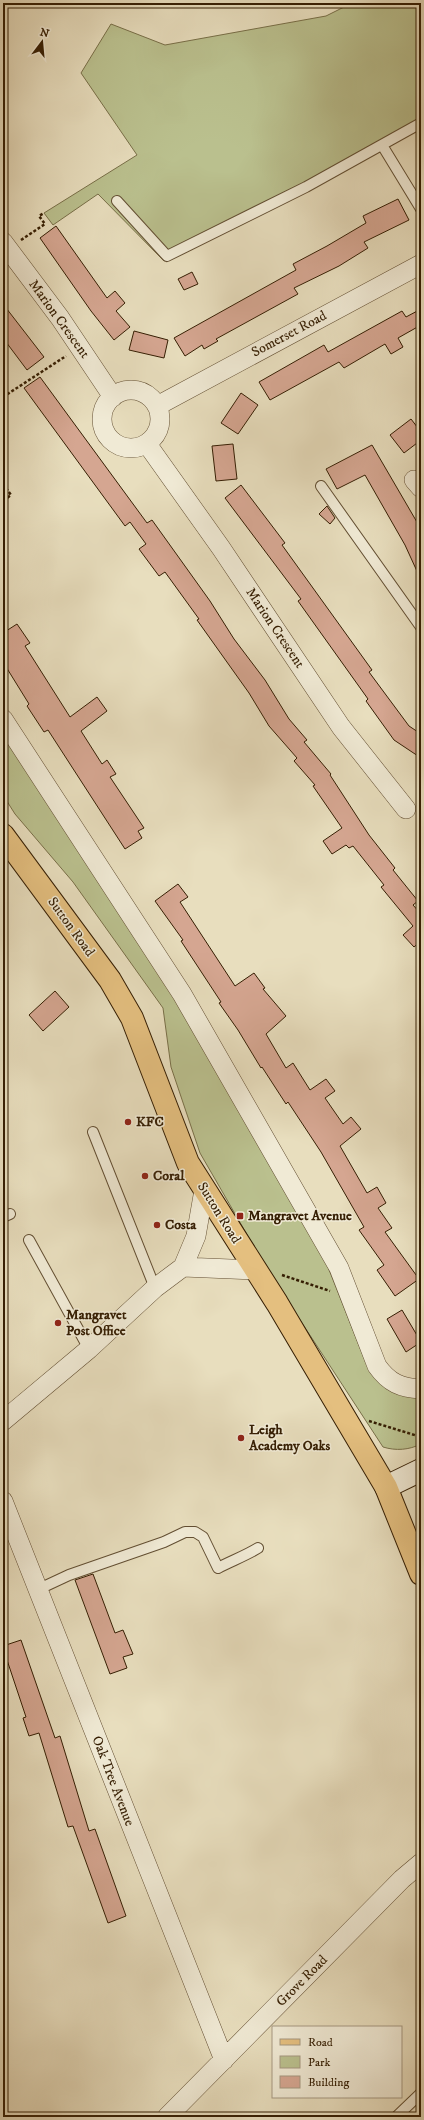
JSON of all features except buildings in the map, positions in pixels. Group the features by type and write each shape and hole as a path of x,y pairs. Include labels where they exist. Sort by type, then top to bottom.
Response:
{"main road":[{"name":"Sutton Road","path":"3,835 110,980 132,1018 188,1163 255,1270 386,1487 421,1574"}],"street":[{"name":"Marion Crescent","path":"5,246 80,347 113,397"},
{"name":"Somerset Road","path":"157,406 421,264"},
{"path":"126,391 140,392 150,397 157,406 160,419 159,429 147,444 138,447 125,448 116,444 106,434 102,417 104,408 113,397 126,391"},
{"name":"Marion Crescent","path":"147,444 221,548 341,727 406,809"},
{"path":"3,719 182,994 339,1268 377,1366 386,1378 407,1388 421,1389"},
{"path":"3,1420 89,1349 155,1288 183,1267 196,1236 204,1190"},
{"path":"183,1267 255,1270"},
{"path":"386,1487 421,1470"},
{"name":"Oak Tree Avenue","path":"3,1501 224,2060"},
{"name":"Grove Road","path":"167,2117 402,1879 421,1863"}],"lane":[{"path":"117,201 167,256 306,187 421,123"},
{"path":"382,145 421,209"},
{"path":"322,486 421,627"},
{"path":"93,1132 155,1288"},
{"path":"29,1240 89,1349"},
{"path":"39,1589 69,1575 156,1545 185,1532 195,1532 203,1537 218,1568 231,1561 240,1559 258,1548"},
{"path":"396,2117 421,2092"}],"path":[{"path":"5,246 45,224 39,216 44,213"},
{"path":"3,397 80,347"},
{"path":"3,484 11,495 3,501"},
{"path":"255,1270 273,1272 351,1299"},
{"path":"340,1412 421,1437"}],"green space":[{"path":"352,3 421,3 421,126 164,261 98,194 53,225 44,213 137,155 81,73 111,24 165,45 326,16"},
{"path":"3,730 180,1001 318,1242 366,1363 421,1395 421,1444 412,1448 402,1449 383,1447 268,1271 200,1153 171,1067 163,1008 73,882 15,814 3,795"}],"place":[{"name":"KFC","path":"128,1122"},
{"name":"Coral","path":"145,1176"},
{"name":"Mangravet Avenue","path":"240,1216"},
{"name":"Costa","path":"157,1225"},
{"name":"Mangravet Post Office","path":"58,1323"},
{"name":"Leigh Academy Oaks","path":"241,1438"}]}
